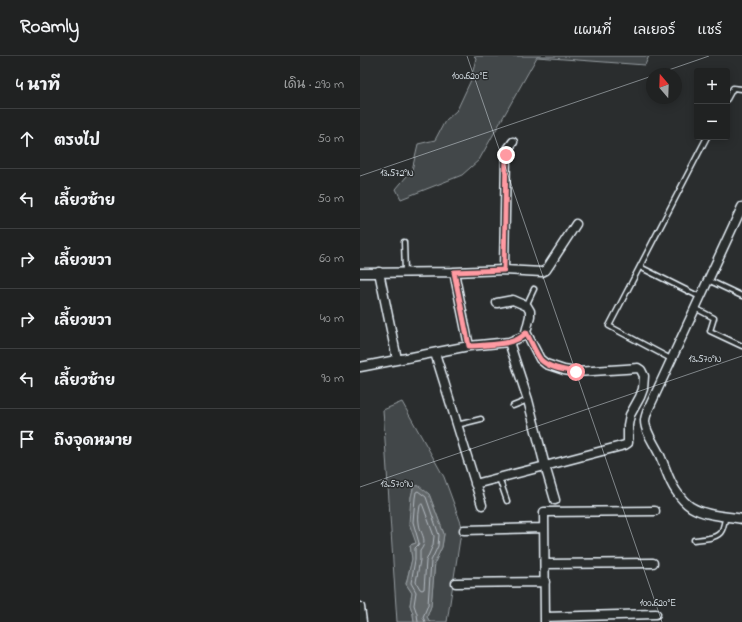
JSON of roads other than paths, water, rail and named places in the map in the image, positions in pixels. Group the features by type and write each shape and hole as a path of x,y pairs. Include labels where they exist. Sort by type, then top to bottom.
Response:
{"street":[{"path":"504,270 506,155 513,142"},
{"path":"742,207 671,359 646,416 645,422 647,430 661,456 673,486 681,498 692,507 707,513 742,519"},
{"path":"360,273 504,270 541,272 545,271 576,224"},
{"path":"379,272 397,359"},
{"path":"454,272 469,346"},
{"path":"360,367 469,346 509,342 524,336 530,311 529,308 513,300 497,303"},
{"path":"476,484 628,444 628,425 630,415 643,389 644,376 641,370 638,368 576,372 564,370 546,364 540,359 526,332"},
{"path":"509,342 528,400 555,500"},
{"path":"435,353 482,506"},
{"path":"655,510 544,512 544,528 545,619 656,614"},
{"path":"464,530 544,528"},
{"path":"545,564 653,563"},
{"path":"456,583 545,582"},
{"path":"360,607 362,622"}],"lane":[{"path":"730,94 733,88 742,89"},
{"path":"671,359 609,326 705,140"},
{"path":"404,242 406,272"},
{"path":"640,267 700,297"},
{"path":"708,280 742,296"},
{"path":"526,306 534,289"},
{"path":"695,307 714,318 710,331 742,346"},
{"path":"513,406 528,400"},
{"path":"457,425 480,419"},
{"path":"499,478 506,501"},
{"path":"694,540 714,537 718,534 721,531 726,516"}],"water":[{"path":"414,485 419,486 429,494 444,534 442,547 435,562 431,606 427,617 430,622 414,622 410,605 412,593 406,584 412,559 410,545 416,543 409,523 411,497"}]}
